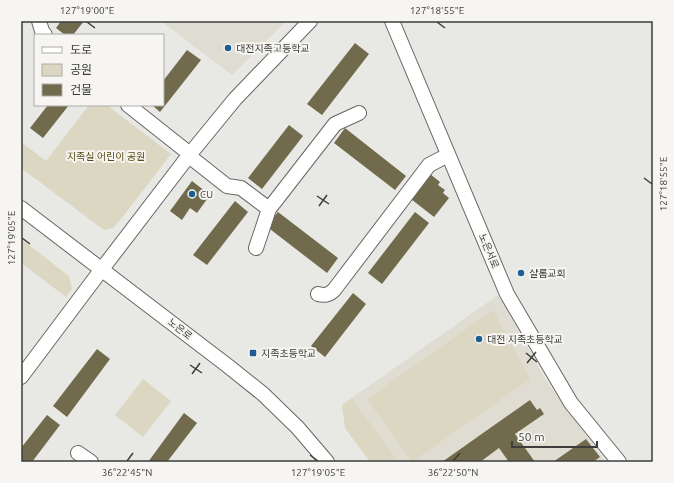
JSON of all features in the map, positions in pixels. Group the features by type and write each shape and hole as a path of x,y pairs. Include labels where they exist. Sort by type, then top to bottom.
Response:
{"street":[{"path":"39,21 44,34"},
{"path":"21,377 102,269 235,99 310,21"},
{"name":"노은서로","path":"392,21 507,294 571,403 619,462"},
{"path":"129,106 227,186 241,188 269,209"},
{"path":"256,248 269,209 335,124 359,113"},
{"path":"318,294 324,296 329,295 334,290 429,165 448,155"},
{"name":"노은로","path":"21,208 263,394 298,428 327,462"},
{"path":"78,453 91,462"}],"shaded area":[{"name":"대전지족고등학교","path":"161,21 286,21 232,75"},
{"name":"대전 지족초등학교","path":"498,295 547,382 606,462 399,462 352,398"}],"green space":[{"name":"지족실 어린이 공원","path":"88,106 108,106 171,154 121,219 113,228 104,230 21,168 21,142 46,161"},
{"path":"21,239 69,276 72,289 66,297 21,263"},
{"path":"493,310 530,379 412,462 367,399"},
{"path":"143,379 171,401 143,437 115,415"},
{"path":"352,398 399,462 370,462 345,428 342,405"}],"building":[{"path":"61,21 84,21 74,34 64,34 56,28"},
{"path":"355,43 369,54 322,115 307,104"},
{"path":"187,50 201,60 160,112 153,106 164,106 164,80"},
{"path":"47,106 68,106 43,138 30,128"},
{"path":"289,125 303,136 262,189 248,178"},
{"path":"345,128 406,176 395,190 334,143"},
{"path":"430,174 440,182 438,185 445,190 443,193 449,198 434,217 411,199"},
{"path":"192,181 210,195 197,213 190,208 182,220 170,211"},
{"path":"235,201 248,212 207,265 193,255"},
{"path":"278,212 338,258 327,273 266,226"},
{"path":"415,212 429,223 382,284 368,273"},
{"path":"353,293 366,304 325,357 311,346"},
{"path":"97,349 110,359 67,417 53,406"},
{"path":"530,400 537,410 540,408 544,414 515,434 535,462 509,462 499,448 480,462 442,462"},
{"path":"184,413 197,423 167,462 148,462"},
{"path":"47,415 60,425 32,462 21,462 21,448"},
{"path":"586,439 600,457 593,462 553,462"}],"place":[{"name":"대전지족고등학교","path":"228,48"},
{"name":"CU","path":"192,194"},
{"name":"샬롬교회","path":"521,273"},
{"name":"대전 지족초등학교","path":"479,339"},
{"name":"지족초등학교","path":"253,353"}]}
